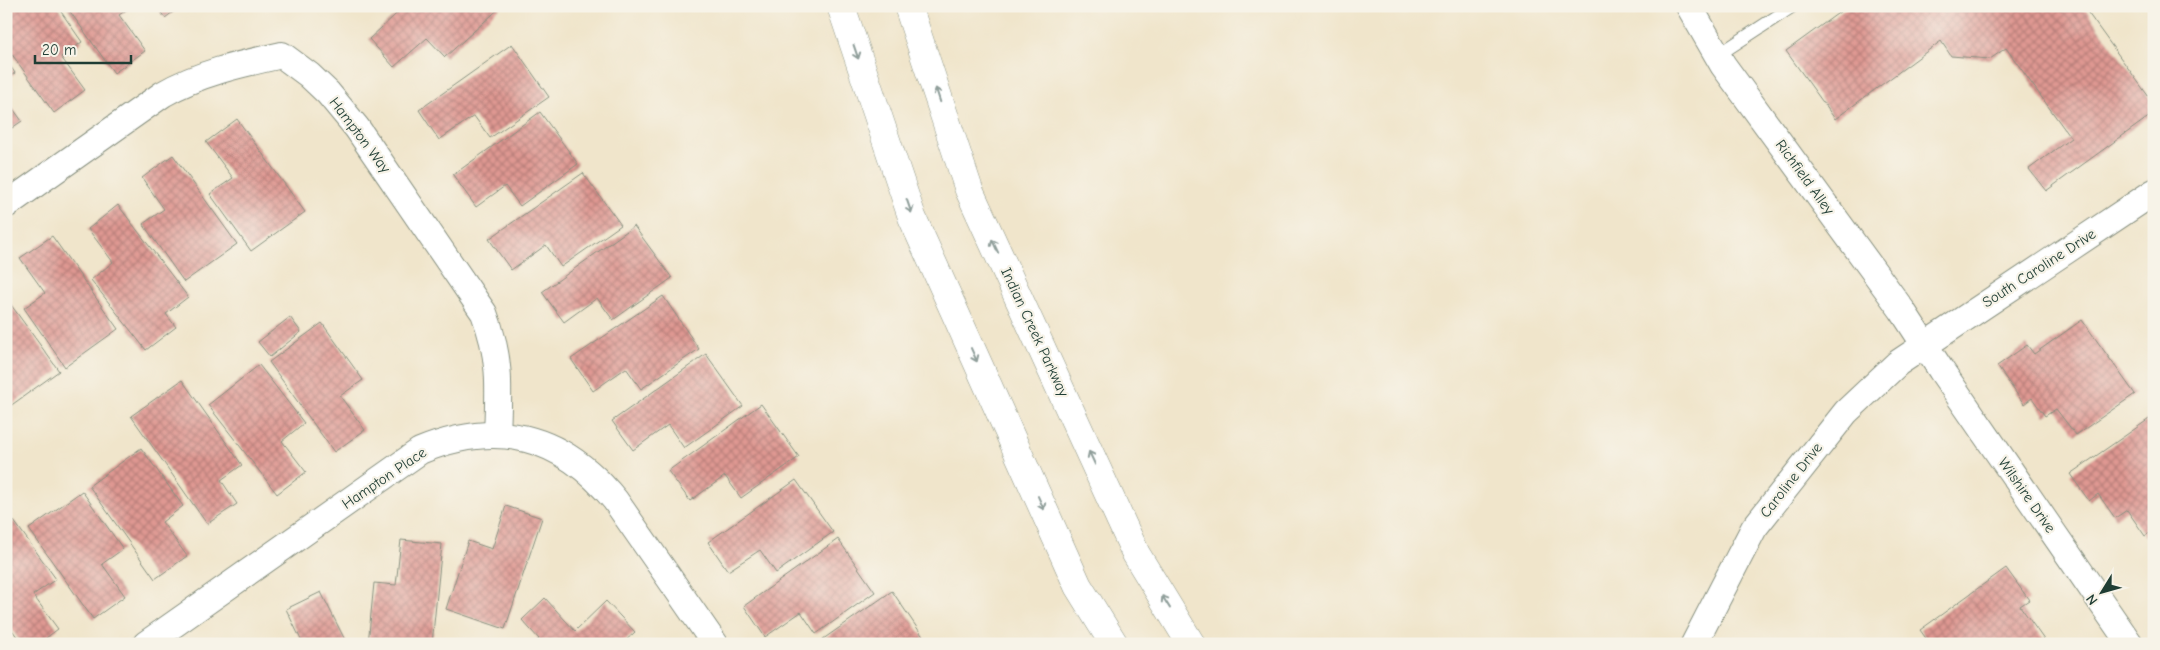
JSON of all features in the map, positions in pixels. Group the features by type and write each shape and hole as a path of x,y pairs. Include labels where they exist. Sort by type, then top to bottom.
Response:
{"street":[{"path":"841,6 912,217 1078,586 1114,644"},
{"name":"Indian Creek Parkway","path":"908,6 969,190 1136,554 1192,644"},
{"name":"Richfield Alley","path":"1689,6 1718,55 1902,310 1924,345"},
{"name":"Hampton Way","path":"6,206 163,94 183,83 205,74 282,55 309,75 328,93 358,128 484,313 493,336 498,360 497,434"},
{"name":"South Caroline Drive","path":"1924,345 2154,192"},
{"name":"Caroline Drive","path":"1694,644 1754,528 1846,412 1898,363 1924,345"},
{"name":"Wilshire Drive","path":"1924,345 2130,644"},
{"name":"Hampton Place","path":"146,644 420,450 444,441 468,436 497,434 535,441 559,450 599,480 615,500 715,644"}],"lane":[{"path":"1718,55 1792,6"}],"building":[{"path":"12,6 57,6 82,42 61,57 85,90 54,113 6,46 6,10"},
{"path":"66,6 132,6 119,15 145,51 114,73"},
{"path":"156,6 181,6 165,18"},
{"path":"405,6 502,6 445,57 427,38 394,67 369,39"},
{"path":"1848,6 2083,6 2154,104 2154,113 2046,191 2029,169 2071,138 2006,48 1990,59 1951,56 1941,41 1835,119 1786,51"},
{"path":"512,44 549,97 490,138 474,116 439,140 419,110"},
{"path":"6,60 15,73 6,79"},
{"path":"6,99 22,121 6,132"},
{"path":"540,112 578,164 520,206 505,186 476,207 453,175"},
{"path":"237,119 305,212 251,251 210,194 233,178 206,142"},
{"path":"173,155 237,244 184,282 143,224 164,209 142,178"},
{"path":"583,173 621,225 561,267 546,245 511,270 489,239"},
{"path":"118,205 188,297 166,314 176,327 146,350 91,280 113,262 88,229"},
{"path":"634,226 672,278 613,320 597,298 564,322 542,292"},
{"path":"52,236 118,329 65,367 24,308 45,293 20,258"},
{"path":"663,296 699,349 641,389 626,368 593,391 571,359"},
{"path":"6,298 59,371 6,409"},
{"path":"290,317 301,332 270,357 258,342"},
{"path":"2082,320 2135,394 2076,435 2056,409 2045,416 2032,398 2024,404 1997,366 2027,345 2034,354"},
{"path":"322,323 363,380 340,396 365,430 334,452 269,362"},
{"path":"706,354 743,406 684,448 668,425 633,450 612,421"},
{"path":"259,365 304,423 282,441 306,472 277,494 208,405"},
{"path":"182,380 242,465 221,480 237,504 207,524 131,416"},
{"path":"761,404 799,457 741,498 725,476 690,501 668,471"},
{"path":"2152,417 2154,420 2154,530 2145,536 2127,510 2115,518 2098,494 2089,501 2070,474"},
{"path":"141,448 183,506 162,522 187,556 155,579 89,486"},
{"path":"796,480 833,532 776,573 760,550 728,571 708,542"},
{"path":"82,491 123,549 102,564 125,596 93,619 29,529"},
{"path":"506,506 542,518 505,629 446,609 468,541 492,549"},
{"path":"14,521 56,579 33,595 58,629 38,644 22,644 6,621 6,527"},
{"path":"838,539 875,592 816,634 801,612 765,637 744,606"},
{"path":"401,540 442,544 432,644 368,644 374,583 396,585"},
{"path":"2006,568 2029,600 2020,606 2047,644 1930,644 1920,630"},
{"path":"892,591 928,644 816,644"},
{"path":"321,592 347,644 303,644 286,609"},
{"path":"545,598 575,631 606,601 635,632 622,644 534,644 539,639 522,620"}]}
